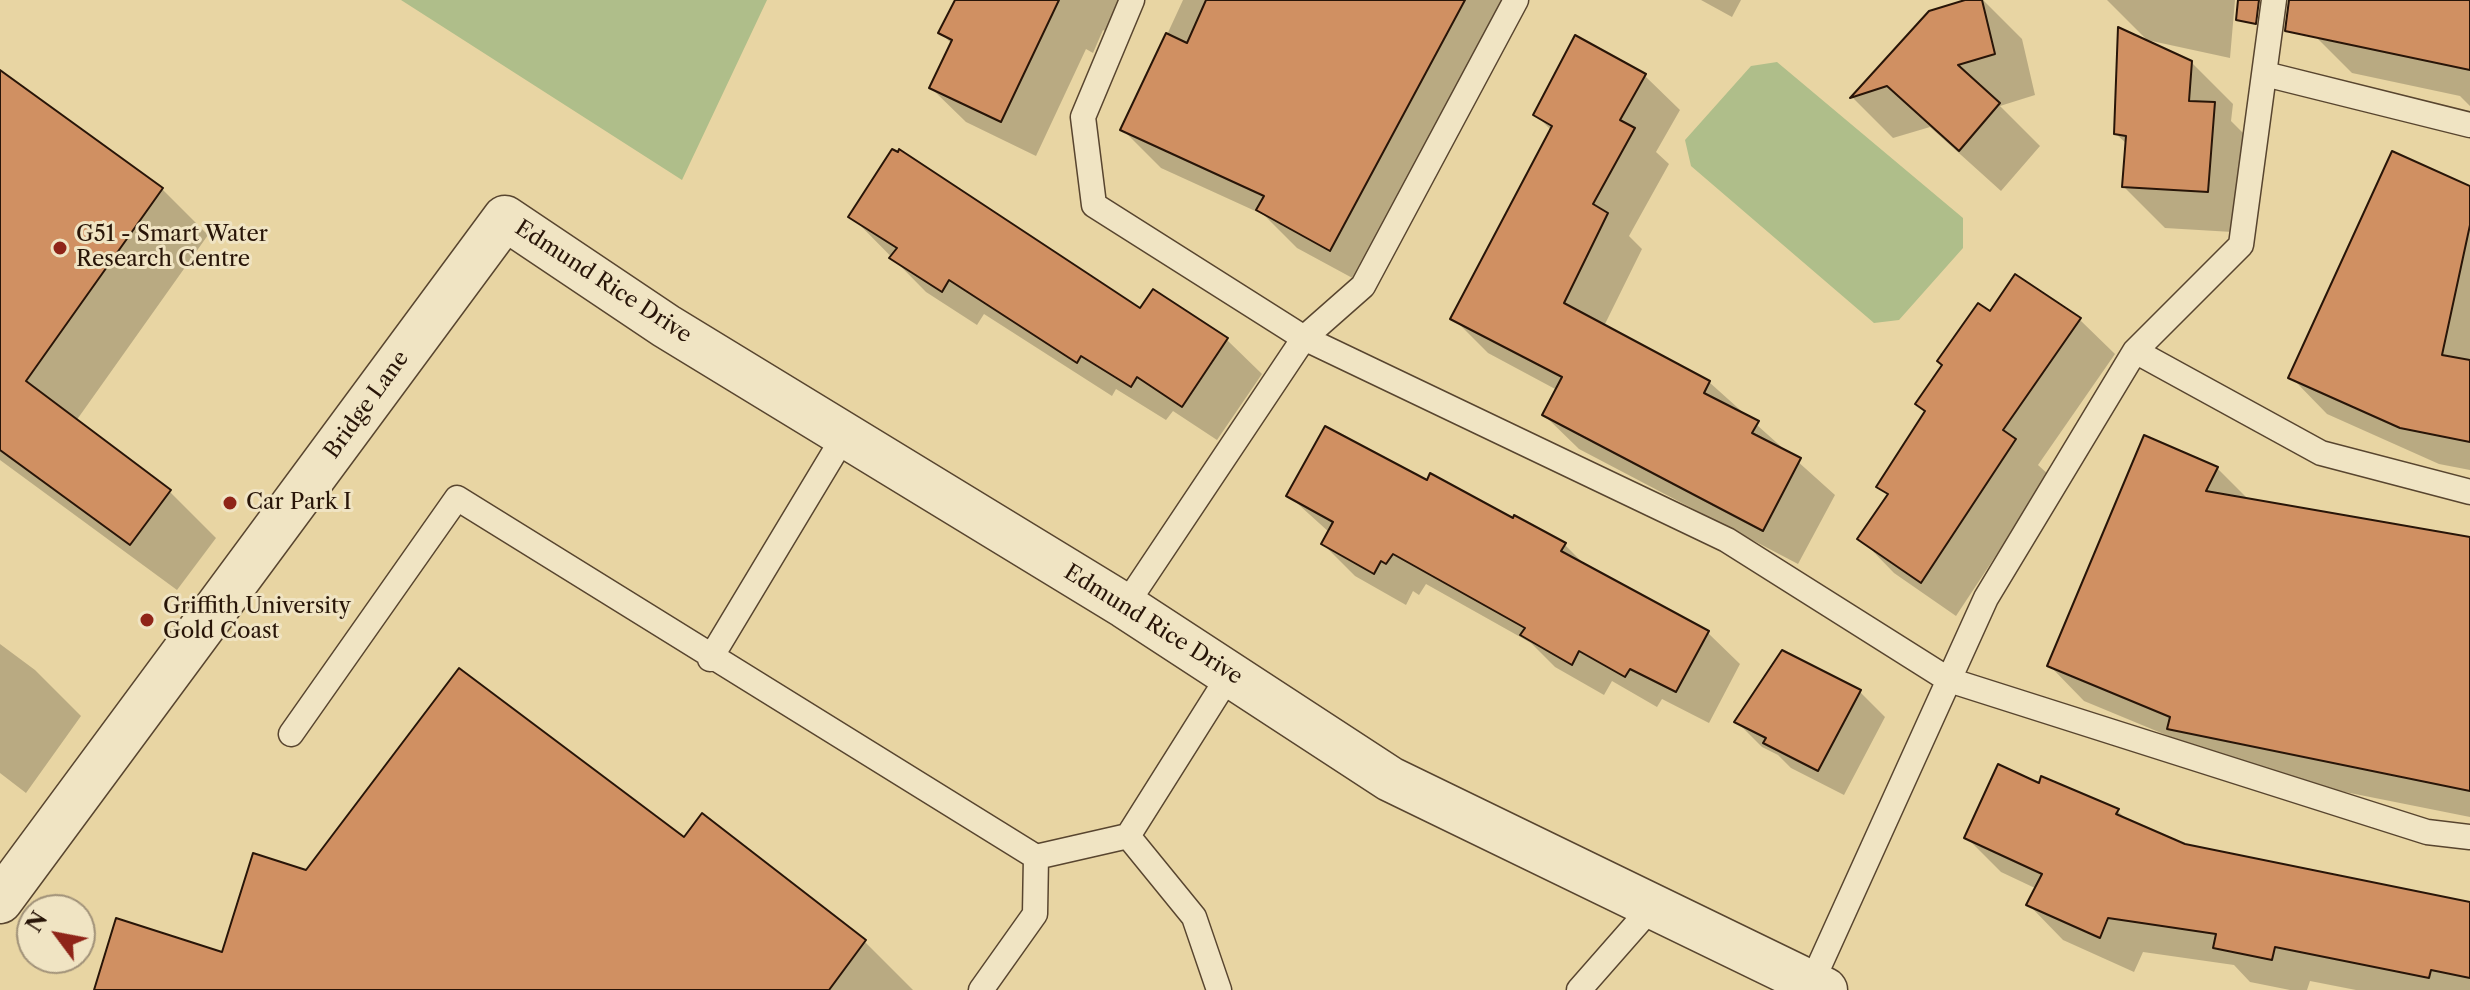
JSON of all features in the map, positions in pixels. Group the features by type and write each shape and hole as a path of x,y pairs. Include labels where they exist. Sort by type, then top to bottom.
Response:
{"street":[{"name":"Edmund Rice Drive","path":"505,218 666,326 1125,606 1390,779 1818,987"},
{"name":"Bridge Lane","path":"0,901 505,218"}],"lane":[{"path":"1132,0 1083,117 1094,205 1304,338 1727,540 1949,680 2427,832 2470,837"},
{"path":"1125,606 1304,338 1363,286 1516,0"},
{"path":"1818,987 1986,598 2135,351 2241,245 2274,0"},
{"path":"2265,74 2470,125"},
{"path":"2135,351 2321,453 2470,492"},
{"path":"710,659 846,433"},
{"path":"291,734 457,498 710,659 1036,857 1128,836 1230,674"},
{"path":"1128,836 1194,917 1219,990"},
{"path":"981,990 1035,914 1036,857"},
{"path":"1579,990 1651,908"}],"green space":[{"path":"401,0 767,0 682,180"},
{"path":"1777,62 1963,218 1963,248 1899,320 1874,323 1691,166 1685,140 1751,66"}],"building":[{"path":"955,0 1059,0 1001,122 929,88 952,40 938,33"},
{"path":"1206,0 1465,0 1330,251 1256,210 1264,196 1120,130 1166,33 1187,43"},
{"path":"1965,0 1982,0 1995,54 1958,65 2000,103 1959,151 1887,86 1850,98 1929,11"},
{"path":"2238,0 2259,0 2256,24 2236,20"},
{"path":"2289,0 2470,0 2470,70 2285,31"},
{"path":"2118,27 2192,61 2189,101 2215,102 2208,192 2122,187 2126,136 2114,134"},
{"path":"1575,35 1646,74 1620,120 1635,128 1593,204 1608,213 1564,303 1710,381 1704,393 1759,421 1752,433 1801,458 1763,531 1542,415 1562,377 1450,319 1552,126 1533,115"},
{"name":"G51 - Smart Water Research Centre","path":"0,70 163,188 26,381 171,490 130,545 0,450"},
{"path":"892,149 898,152 899,149 1140,308 1153,289 1228,338 1182,407 1137,377 1131,387 1081,356 1077,363 949,280 942,292 889,258 897,248 848,217"},
{"path":"2392,151 2470,186 2470,225 2442,355 2470,360 2470,442 2400,428 2288,378"},
{"path":"2015,274 2081,318 2003,430 2016,439 1921,583 1857,539 1888,494 1876,487 1925,411 1915,404 1942,365 1937,361 1978,303 1990,311"},
{"path":"1325,426 1427,480 1430,473 1513,518 1514,515 1566,543 1561,551 1709,631 1676,692 1630,669 1625,677 1579,651 1572,665 1520,635 1525,628 1393,554 1386,564 1381,561 1374,574 1321,544 1333,522 1286,496"},
{"path":"2144,435 2218,467 2206,491 2470,537 2470,791 2167,729 2170,717 2047,666"},
{"path":"1782,650 1861,690 1818,771 1763,743 1766,738 1734,722"},
{"path":"459,668 684,837 702,813 866,940 829,990 94,990 116,918 222,952 253,853 306,870"},
{"path":"1998,764 2039,783 2041,776 2119,809 2116,814 2185,844 2470,902 2470,978 2431,970 2429,978 2275,947 2272,960 2213,948 2216,934 2108,918 2100,938 2026,905 2042,874 1964,838"}],"place":[{"name":"G51 - Smart Water Research Centre","path":"60,248"},
{"name":"Car Park I","path":"230,503"},
{"name":"Griffith University Gold Coast","path":"147,620"}]}
